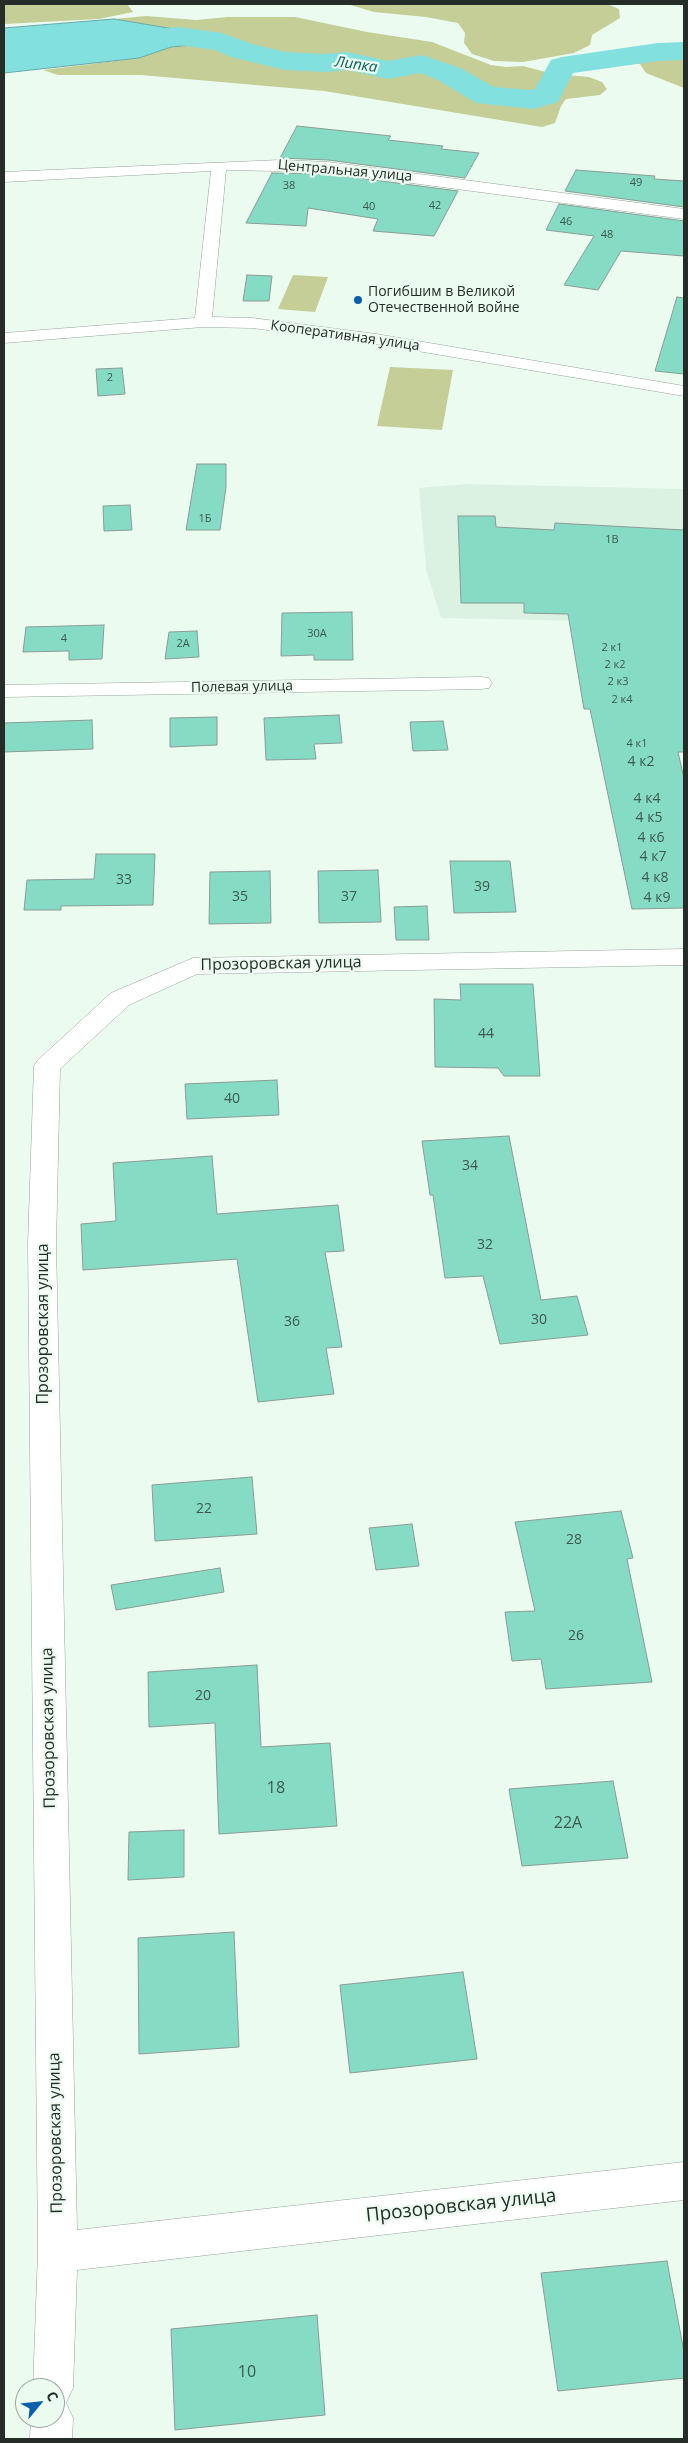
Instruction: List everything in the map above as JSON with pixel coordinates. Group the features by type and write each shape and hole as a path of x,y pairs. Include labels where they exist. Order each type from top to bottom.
{"street":[{"name":"Центральная улица","path":"4,177 280,164 328,167 684,214"},
{"path":"203,322 219,166"},
{"name":"Кооперативная улица","path":"4,338 203,322 252,323 313,330 684,391"},
{"name":"Полевая улица","path":"4,691 481,683"},
{"name":"Прозоровская улица","path":"53,2378 58,2252 42,1244 47,1066 120,999 194,966 684,957"},
{"name":"Прозоровская улица","path":"58,2252 684,2181"}],"shaded area":[{"path":"466,484 684,489 684,623 441,618 426,569 419,488"}],"green space":[{"path":"4,4 127,4 133,12 99,19 4,24"},
{"path":"347,4 607,4 619,9 620,18 592,35 590,45 574,53 523,62 494,61 472,54 464,43 465,33 458,23 426,17 374,12"},
{"path":"146,16 196,20 228,17 295,17 367,32 432,42 491,65 506,67 523,66 553,74 589,77 602,82 607,89 600,95 566,99 561,106 555,123 542,127 324,91 141,75 58,75 43,70 139,58 171,47 220,42 192,32 114,19"},
{"path":"684,43 684,88 646,73 640,64 607,64 591,56 625,48 651,48"},
{"path":"293,275 328,277 315,312 278,309"},
{"path":"390,367 453,370 442,430 377,426"}],"water":[{"path":"114,19 192,32 222,42 171,47 139,58 4,73 4,28"}],"building":[{"path":"297,126 391,136 388,140 443,146 441,149 479,153 465,178 328,160 280,158"},
{"path":"576,170 655,176 654,179 684,181 684,207 565,191"},
{"path":"272,173 328,174 458,191 434,236 373,231 378,219 308,208 306,226 246,223"},
{"path":"559,204 684,221 684,256 621,251 598,290 564,285 594,236 546,230"},
{"path":"247,275 272,276 269,301 243,301"},
{"path":"677,297 684,298 684,374 655,371"},
{"path":"122,368 125,394 98,396 96,369"},
{"path":"197,464 226,464 226,487 220,530 186,530"},
{"path":"130,505 132,530 104,531 103,506"},
{"path":"458,516 495,516 496,527 554,530 555,523 684,530 684,752 678,752 684,778 684,908 632,909 590,709 584,709 568,614 524,613 524,603 461,603"},
{"path":"352,612 353,660 314,660 314,655 281,656 282,613"},
{"path":"104,625 102,659 69,660 69,651 23,652 26,627"},
{"path":"197,631 199,657 165,659 169,632"},
{"path":"339,715 342,743 314,744 316,759 266,760 264,718"},
{"path":"217,717 217,745 170,747 170,718"},
{"path":"92,720 93,749 4,752 4,723"},
{"path":"443,721 448,750 413,751 410,722"},
{"path":"96,854 155,854 153,905 61,906 61,910 24,910 27,880 94,879"},
{"path":"450,861 510,861 516,912 454,913"},
{"path":"378,870 381,922 319,923 318,871"},
{"path":"270,871 271,923 209,924 210,872"},
{"path":"427,906 429,940 396,940 394,907"},
{"path":"460,984 533,984 540,1076 504,1076 498,1068 435,1067 434,999 461,1000"},
{"path":"277,1080 279,1115 187,1119 185,1084"},
{"path":"509,1136 541,1300 577,1296 588,1335 500,1344 483,1276 445,1278 433,1195 430,1195 422,1141"},
{"path":"212,1156 217,1214 338,1205 344,1251 325,1252 342,1347 326,1348 334,1394 258,1402 237,1259 83,1270 81,1224 116,1221 113,1163"},
{"path":"252,1477 257,1534 155,1541 152,1485"},
{"path":"621,1511 633,1558 627,1559 652,1682 546,1689 541,1659 512,1661 505,1612 535,1611 515,1522"},
{"path":"412,1524 419,1566 376,1570 369,1528"},
{"path":"220,1568 224,1592 116,1610 111,1585"},
{"path":"257,1665 261,1747 330,1743 337,1826 219,1834 215,1723 149,1727 148,1672"},
{"path":"613,1781 628,1858 522,1866 509,1789"},
{"path":"184,1830 184,1877 128,1880 129,1832"},
{"path":"234,1932 239,2047 139,2054 138,1938"},
{"path":"463,1972 477,2059 350,2073 340,1985"},
{"path":"667,2261 684,2352 684,2378 558,2391 541,2273"},
{"path":"317,2315 325,2415 175,2430 171,2329"}],"waterway":[{"name":"Липка","path":"4,50 179,36 222,42 242,51 285,61 326,63 347,61 388,70 422,64 449,74 487,96 533,100 547,95 562,66 658,52 684,51"}],"place":[{"name":"Погибшим в Великой Отечественной войне","path":"358,300"}]}
